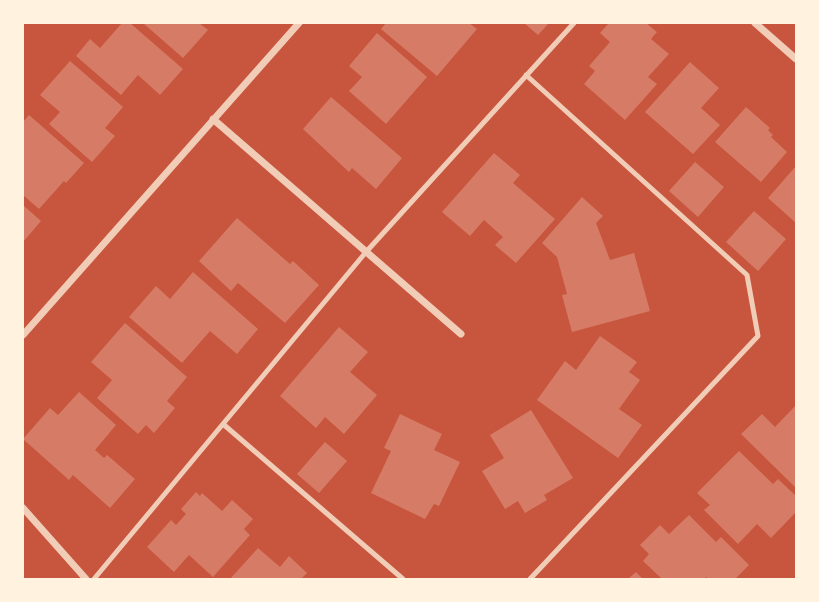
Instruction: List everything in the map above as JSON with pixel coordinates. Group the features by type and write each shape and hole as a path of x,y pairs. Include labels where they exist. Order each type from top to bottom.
{"street":[{"path":"23,335 299,23"},
{"path":"755,23 796,59"},
{"path":"214,119 460,334"},
{"path":"23,508 86,579"}],"lane":[{"path":"94,579 366,252 574,23"},
{"path":"526,75 747,275 758,336 530,579"},
{"path":"223,424 403,579"}],"building":[{"path":"122,23 130,23 183,69 160,95 138,75 121,95 76,56 90,39 100,48"},
{"path":"143,23 199,23 208,30 183,58"},
{"path":"386,23 469,23 477,29 437,76 381,29"},
{"path":"524,23 549,23 538,35"},
{"path":"609,23 646,23 657,32 651,39 669,54 648,77 657,84 625,120 584,84 595,71 589,66 610,42 600,33"},
{"path":"377,33 427,77 386,124 349,91 362,77 349,66"},
{"path":"70,61 123,107 105,128 115,136 92,162 49,124 60,112 40,95"},
{"path":"690,62 719,88 701,108 720,125 693,154 645,112"},
{"path":"331,97 402,158 376,189 352,168 349,172 303,129"},
{"path":"746,107 770,128 768,130 773,135 771,137 787,152 761,182 715,142"},
{"path":"29,115 84,163 39,209 23,195 23,122"},
{"path":"494,153 520,175 513,183 555,219 516,263 495,245 503,237 484,220 470,236 442,212"},
{"path":"695,162 724,187 698,217 669,191"},
{"path":"796,166 796,223 768,198"},
{"path":"582,197 603,216 596,223 610,260 634,253 650,311 572,332 562,295 567,294 557,257 542,243"},
{"path":"23,205 41,221 23,242"},
{"path":"754,211 786,239 758,271 726,242"},
{"path":"237,218 290,264 293,261 319,285 285,323 238,283 231,291 199,261"},
{"path":"193,272 258,329 237,354 210,331 182,363 129,317 156,286 170,299"},
{"path":"125,323 187,377 167,401 175,408 154,433 146,425 138,434 97,398 112,380 91,362"},
{"path":"339,327 368,352 350,372 377,395 344,434 325,417 316,428 280,396"},
{"path":"600,336 637,362 629,372 640,380 619,409 642,425 618,458 537,400 565,361 576,370"},
{"path":"79,392 116,425 95,450 104,458 107,455 135,479 110,508 73,475 69,480 23,439 50,408 58,415"},
{"path":"796,405 796,488 741,434 762,414 775,427"},
{"path":"531,410 573,478 544,495 547,500 525,513 518,501 505,509 482,471 504,458 490,435"},
{"path":"400,414 442,434 434,450 460,462 439,506 434,504 425,519 371,493 391,451 384,448"},
{"path":"325,442 347,461 319,493 297,474"},
{"path":"739,451 773,484 778,479 796,496 796,512 771,538 757,524 738,544 704,510 710,505 697,493"},
{"path":"196,492 200,496 202,493 222,511 232,500 253,519 244,529 250,535 213,577 189,555 174,572 147,547 171,520 176,525 186,514 181,509"},
{"path":"689,515 716,542 721,537 749,565 735,579 662,579 643,561 649,554 640,545 660,525 669,534"},
{"path":"258,548 280,567 289,556 307,573 301,579 230,579"},
{"path":"636,572 643,579 628,579"}]}
